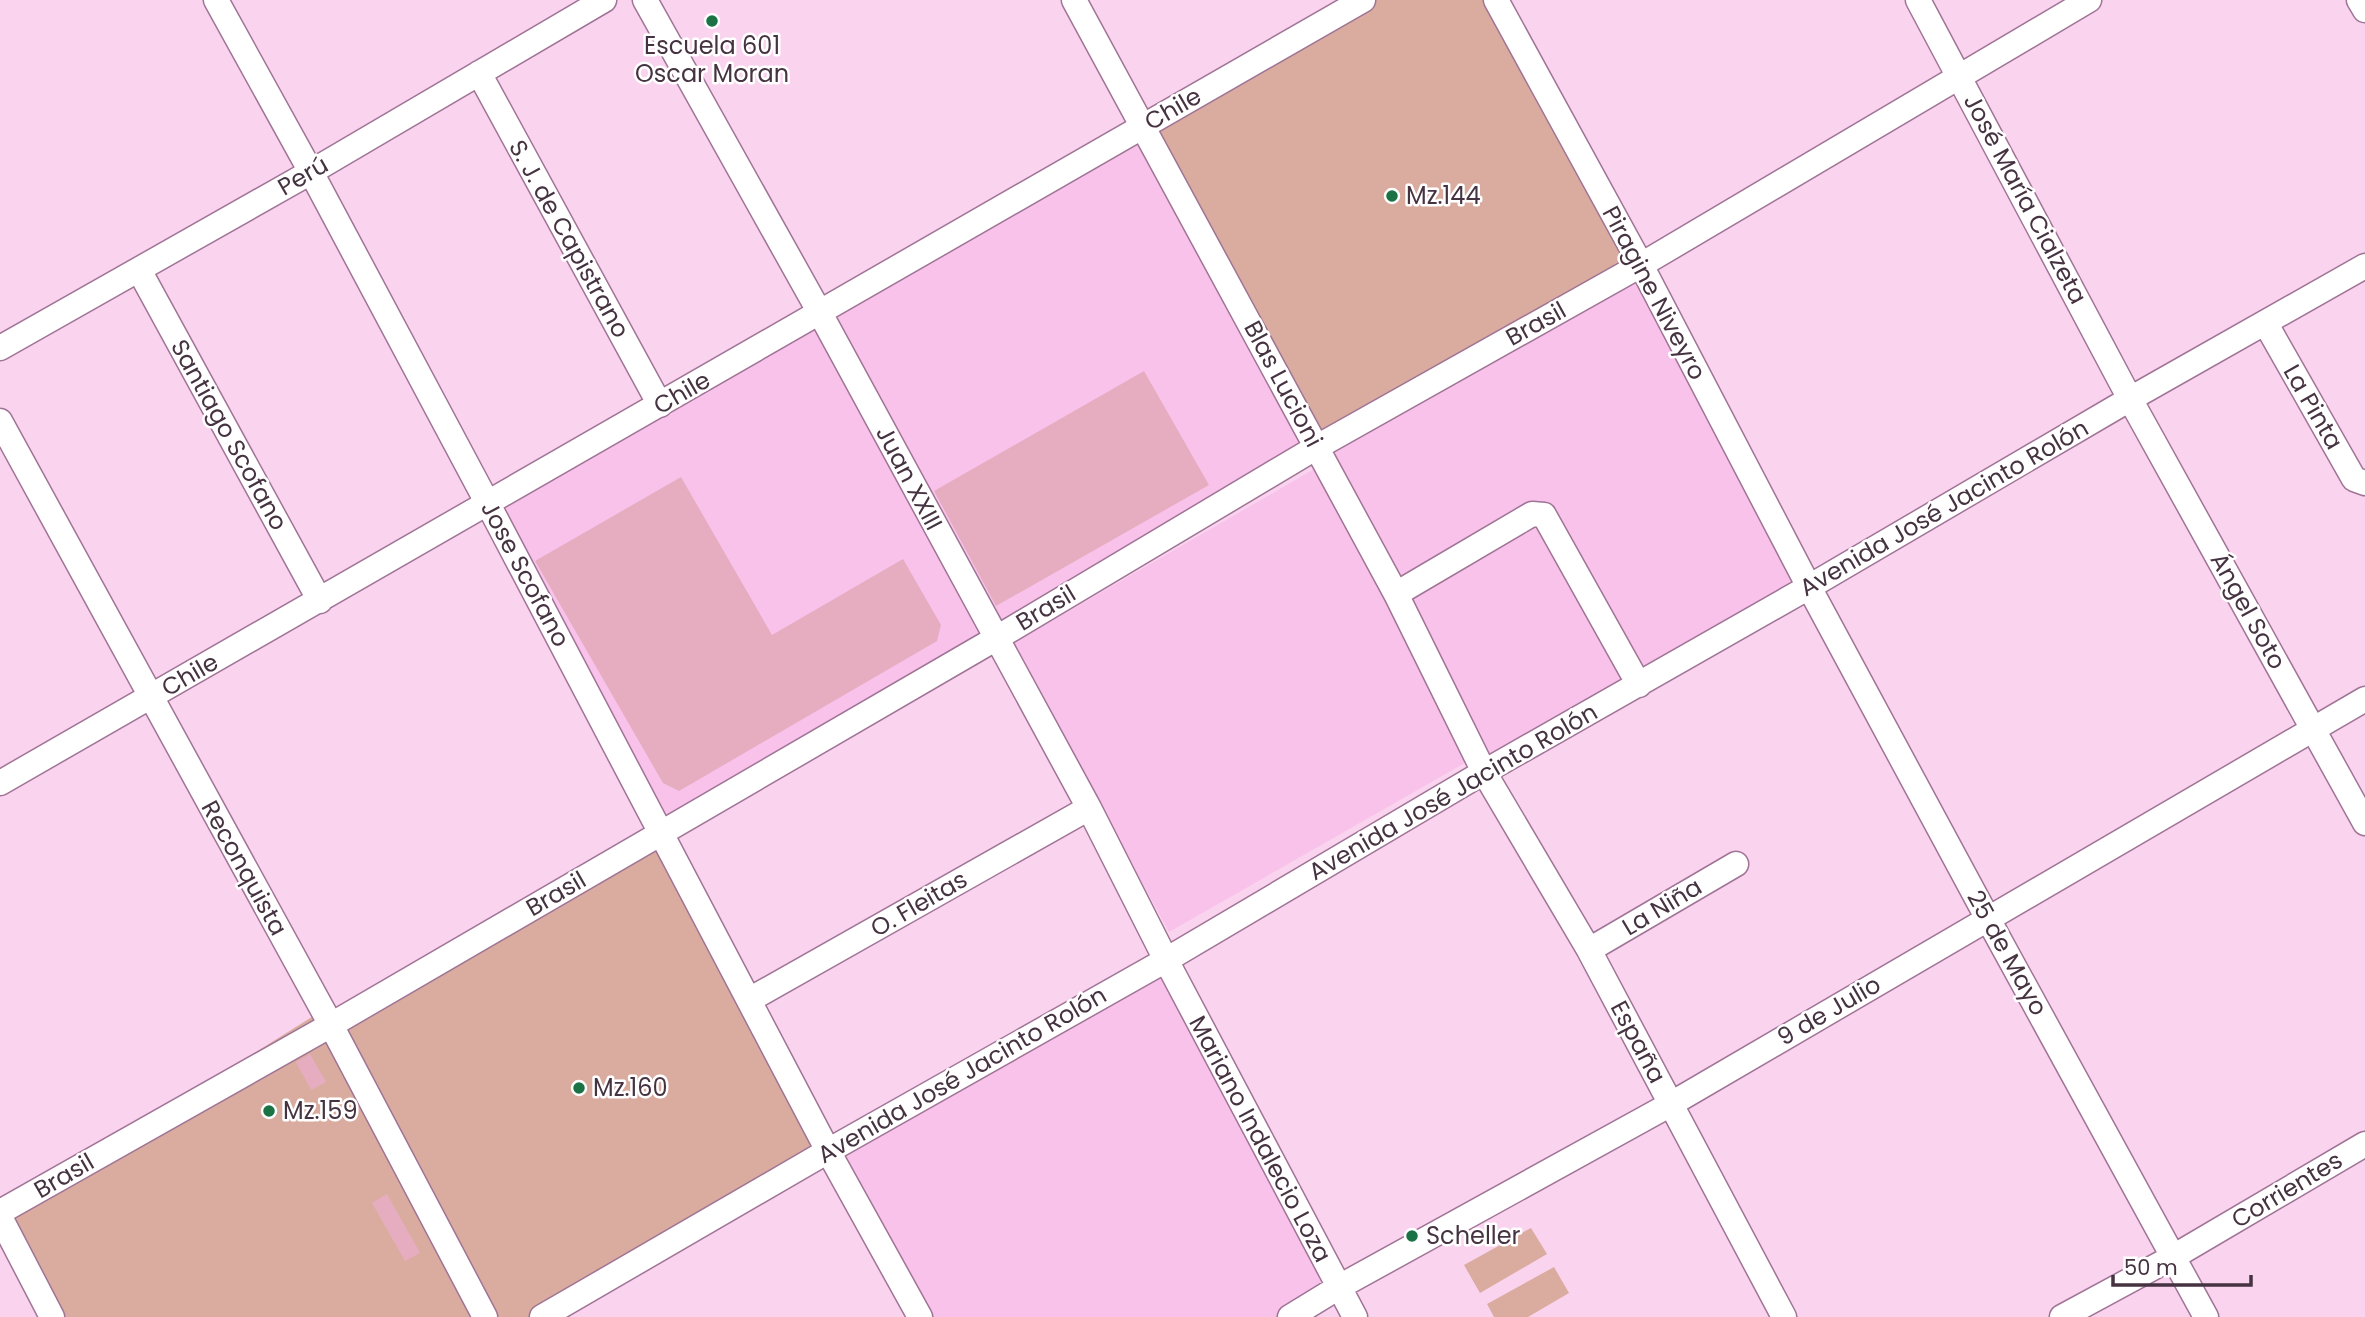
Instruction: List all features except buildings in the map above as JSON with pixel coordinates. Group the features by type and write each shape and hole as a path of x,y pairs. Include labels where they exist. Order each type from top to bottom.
{"street":[{"name":"Jose Scofano","path":"216,0 488,504 828,1151 920,1317"},
{"name":"Perú","path":"0,348 311,172 604,0"},
{"name":"Juan XXIII","path":"645,0 820,313 1089,808 1166,960"},
{"name":"Blas Lucioni","path":"1074,0 1396,594 1484,772"},
{"name":"Chile","path":"0,783 1363,0"},
{"name":"Piragine Niveyro","path":"1496,0 1641,265 1809,587"},
{"name":"José María Cialzeta","path":"1918,0 2130,398"},
{"name":"Brasil","path":"0,1214 995,639 1317,447 1641,265 2089,0"},
{"path":"2359,0 2365,10"},
{"name":"S. J. de Capistrano","path":"479,74 660,405"},
{"name":"Avenida José Jacinto Rolón","path":"542,1317 1166,960 1484,772 1809,587 2130,398 2365,266"},
{"name":"Santiago Scofano","path":"139,270 320,601"},
{"name":"La Pinta","path":"2266,324 2354,480 2365,482"},
{"name":"Ángel Soto","path":"2130,398 2365,824"},
{"name":"Reconquista","path":"0,421 331,1025 485,1317"},
{"path":"1396,594 1532,514 1544,515 1639,685"},
{"name":"25 de Mayo","path":"1809,587 2206,1317"},
{"name":"9 de Julio","path":"1290,1317 1339,1287 1671,1104 2365,699"},
{"name":"España","path":"1484,772 1589,950 1784,1317"},
{"name":"O. Fleitas","path":"749,1000 1089,808"},
{"name":"La Niña","path":"1589,950 1735,864"},
{"name":"Mariano Indalecio Loza","path":"1166,960 1355,1317"},
{"name":"Corrientes","path":"2062,1317 2173,1257 2365,1144"},
{"path":"0,1214 52,1317"}],"shaded area":[{"name":"Mz.144","path":"1363,0 1496,0 1641,265 1317,447 1144,126"},
{"path":"1144,126 1641,265 1809,587 1484,772 1317,447 662,832 488,504"},
{"path":"1316,468 1470,760 1169,932 1012,644"},
{"name":"Mz.160","path":"662,832 828,1151 542,1317 52,1317 0,1212 323,1010 330,1025"},
{"path":"1166,960 1339,1287 1290,1317 920,1317 828,1151"},
{"path":"1531,1228 1547,1254 1480,1293 1464,1265"},
{"path":"1554,1267 1569,1293 1528,1317 1494,1317 1487,1304"}],"place":[{"name":"Escuela 601 Oscar Moran","path":"712,21"},
{"name":"Mz.144","path":"1392,196"},
{"name":"Mz.160","path":"579,1088"},
{"name":"Mz.159","path":"269,1111"},
{"name":"Scheller","path":"1412,1236"}]}
